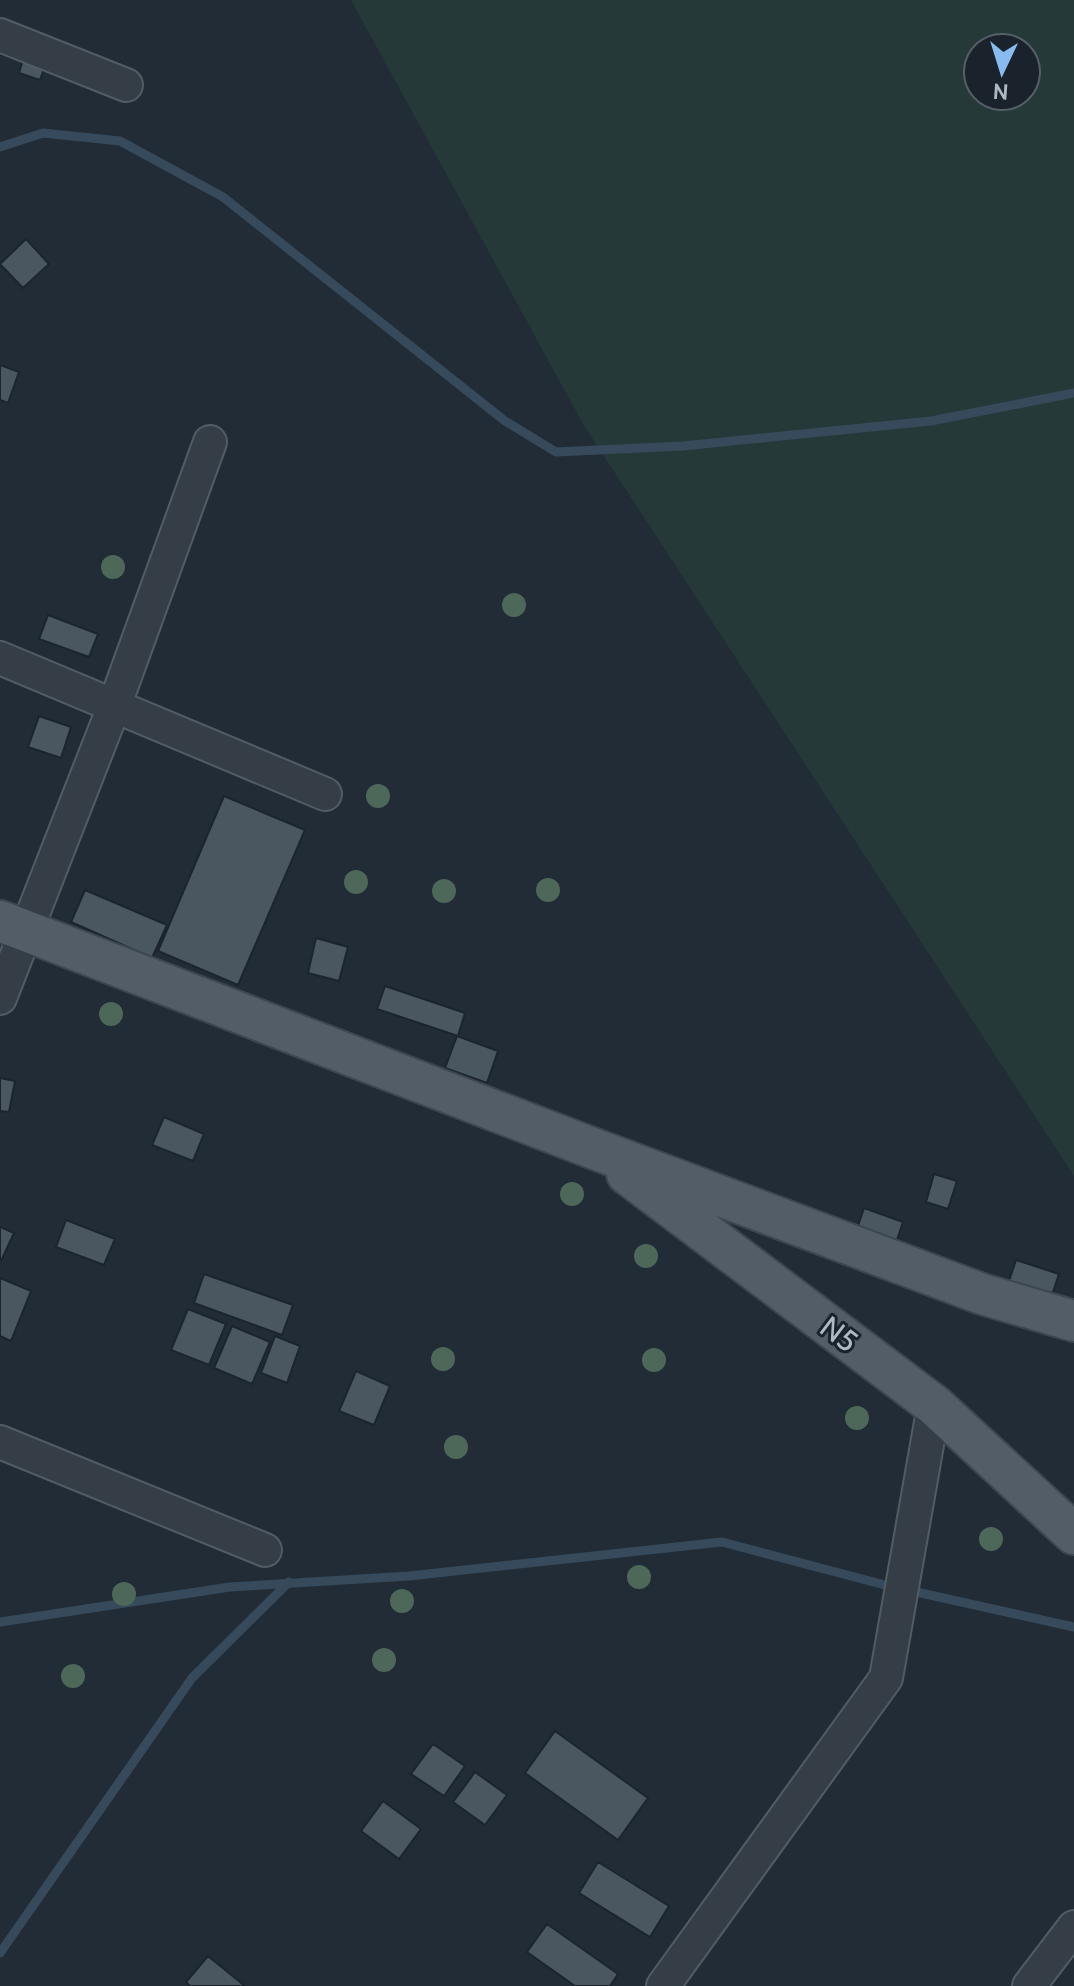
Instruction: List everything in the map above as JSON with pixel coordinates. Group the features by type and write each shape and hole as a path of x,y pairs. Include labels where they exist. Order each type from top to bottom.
{"main road":[{"path":"12,926 982,1294 1074,1321"},
{"name":"N5","path":"592,1148 934,1405 1074,1534"}],"street":[{"path":"0,35 126,85"},
{"path":"0,998 12,926 115,704 210,442"},
{"path":"0,658 325,794"},
{"path":"663,1986 886,1678 934,1405"},
{"path":"0,1442 265,1550"},
{"path":"1029,1986 1074,1927"}],"green space":[{"path":"351,0 1074,0 1074,1176 583,424"}],"building":[{"path":"24,56 46,63 40,80 19,73"},
{"path":"26,239 49,264 23,288 0,264"},
{"path":"0,365 19,372 8,403 0,400"},
{"path":"48,615 98,634 89,657 39,639"},
{"path":"39,716 71,727 61,758 28,747"},
{"path":"224,796 305,830 238,985 158,951"},
{"path":"85,890 167,925 152,958 71,922"},
{"path":"316,938 348,947 339,981 308,973"},
{"path":"385,986 465,1013 458,1036 377,1009"},
{"path":"457,1036 498,1051 487,1083 445,1068"},
{"path":"0,1078 15,1081 9,1112 0,1111"},
{"path":"164,1117 204,1134 193,1161 152,1145"},
{"path":"934,1174 957,1181 948,1209 926,1202"},
{"path":"864,1208 903,1222 894,1249 855,1235"},
{"path":"66,1220 115,1239 104,1265 56,1247"},
{"path":"0,1227 14,1233 0,1263"},
{"path":"1016,1260 1059,1274 1050,1301 1007,1287"},
{"path":"204,1274 293,1305 282,1335 194,1303"},
{"path":"0,1278 31,1291 11,1341 0,1336"},
{"path":"188,1309 226,1324 209,1365 171,1350"},
{"path":"232,1326 270,1342 252,1384 214,1368"},
{"path":"275,1336 300,1346 287,1383 261,1373"},
{"path":"356,1371 390,1386 374,1425 339,1411"},
{"path":"555,1731 648,1798 618,1840 525,1773"},
{"path":"433,1744 465,1766 444,1796 411,1774"},
{"path":"475,1772 507,1795 485,1825 453,1802"},
{"path":"383,1801 421,1829 399,1859 361,1831"},
{"path":"598,1862 669,1906 650,1937 579,1893"},
{"path":"547,1924 618,1974 610,1986 575,1986 527,1952"},
{"path":"208,1956 245,1986 190,1986 186,1982"}],"waterway":[{"path":"0,147 43,133 120,141 223,197 505,421 556,452 683,446 931,421 1074,393"},
{"path":"0,1622 230,1587 409,1576 722,1542 885,1585 1074,1627"},
{"path":"0,1953 192,1678 289,1582"}]}
